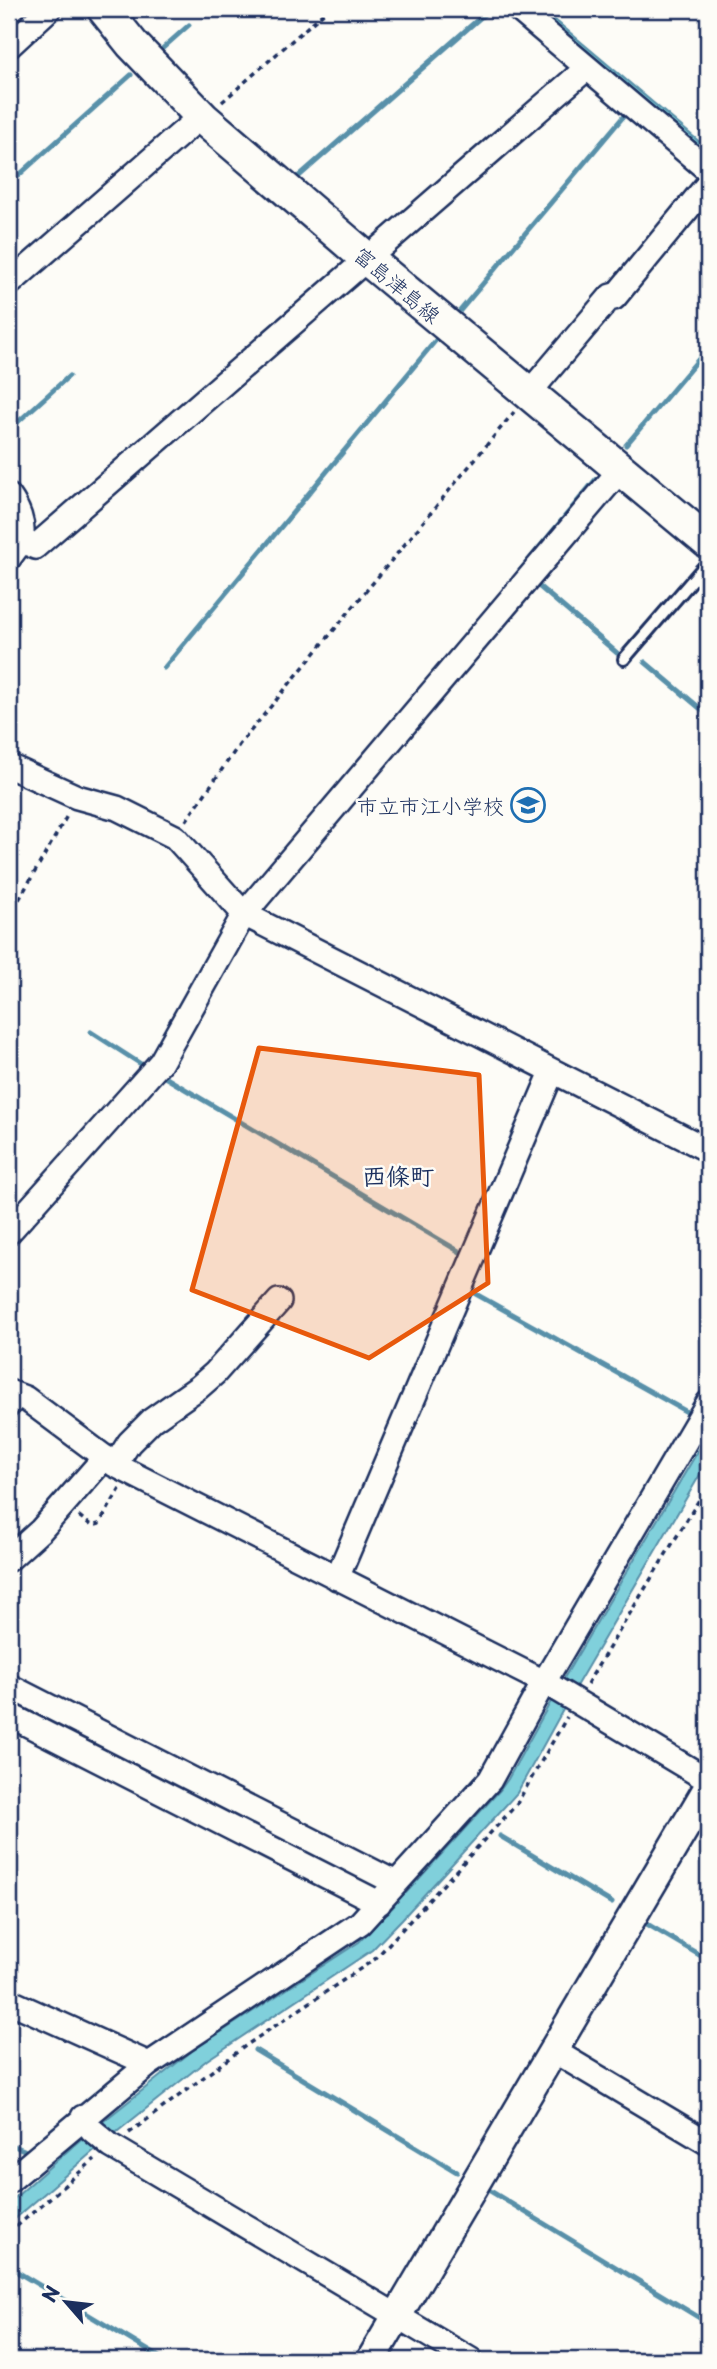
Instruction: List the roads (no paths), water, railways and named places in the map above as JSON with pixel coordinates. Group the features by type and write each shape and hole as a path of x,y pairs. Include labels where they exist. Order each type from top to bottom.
{"main road":[{"name":"富島津島線","path":"104,9 132,44 202,117 366,258 708,542"}],"street":[{"path":"9,46 49,9"},
{"path":"518,9 708,170"},
{"path":"9,496 22,523 15,549 35,547 587,68"},
{"path":"9,284 202,117"},
{"path":"529,393 611,296 614,298 708,184"},
{"path":"9,1231 162,1062 244,914 621,469"},
{"path":"9,766 77,797 117,808 175,837 244,914 708,1150"},
{"path":"337,1578 552,1072"},
{"path":"9,1559 41,1530 63,1504 117,1465 129,1443 152,1420 200,1387 215,1373 279,1301"},
{"path":"14,1401 117,1465 548,1685 708,1780"},
{"path":"9,2181 88,2123 149,2064 360,1923 490,1780 548,1685 708,1404"},
{"path":"9,1686 388,1893"},
{"path":"9,1715 388,1893"},
{"path":"370,2360 708,1788"},
{"path":"9,2001 149,2064"},
{"path":"554,2050 708,2143"},
{"path":"88,2123 111,2146 471,2360"}],"lane":[{"path":"624,659 708,562"}],"water":[{"path":"527,9 542,9 708,149 708,161"},
{"path":"708,1434 708,1461 517,1793 372,1950 207,2060 98,2147 9,2224 9,2203 81,2139 192,2051 359,1942 394,1906 9,1708 9,1692 406,1893 508,1779 561,1683"}],"waterway":[{"path":"298,177 490,9"},
{"path":"163,48 189,25"},
{"path":"9,184 131,75"},
{"path":"459,312 628,111"},
{"path":"164,668 436,340"},
{"path":"626,445 708,348"},
{"path":"9,430 69,376"},
{"path":"516,580 518,573 596,479"},
{"path":"535,583 617,653"},
{"path":"645,662 708,715"},
{"path":"91,1032 147,1068"},
{"path":"163,1076 467,1256"},
{"path":"465,1288 687,1412"},
{"path":"500,1836 612,1903"},
{"path":"647,1924 708,1960"},
{"path":"255,2050 457,2172"},
{"path":"9,2144 24,2150"},
{"path":"487,2189 708,2323"},
{"path":"9,2267 164,2360"}],"place":[{"name":"市立市江小学校","path":"528,805"}],"district":[{"name":"西條町","path":"398,1175"}]}
